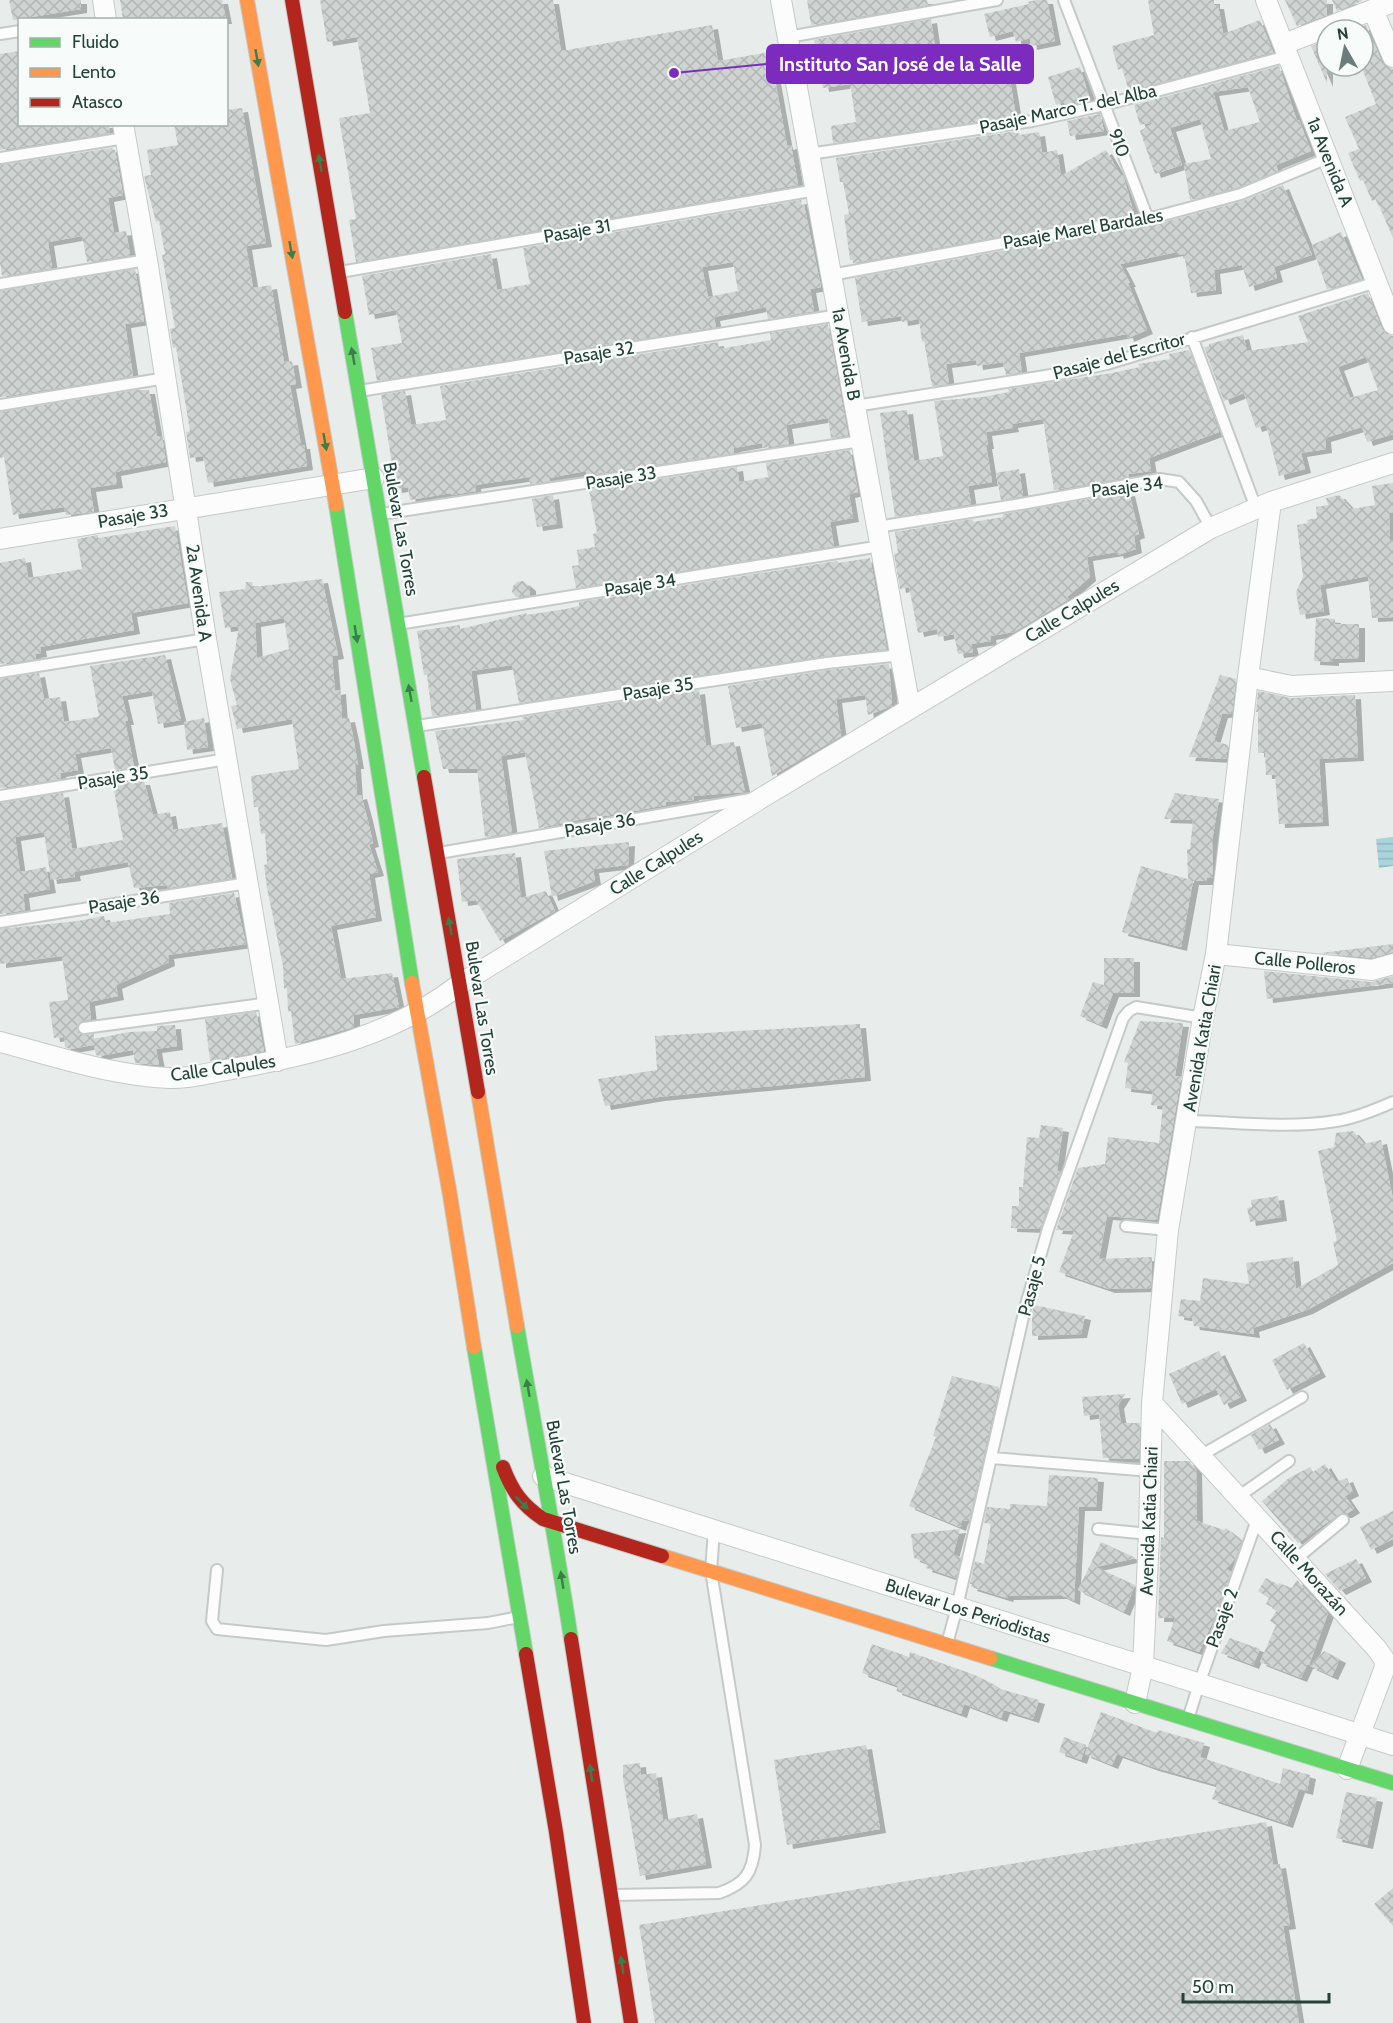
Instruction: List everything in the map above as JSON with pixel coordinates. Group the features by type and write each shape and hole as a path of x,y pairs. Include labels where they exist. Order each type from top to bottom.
{"street":[{"path":"247,0 333,484 417,1012 450,1195 484,1411 556,1832 579,2021"},
{"name":"Bulevar Las Torres","path":"292,0 494,1192 543,1476 553,1521 631,2023"},
{"name":"1a Avenida B","path":"781,0 910,708"},
{"name":"1a Avenida A","path":"1266,0 1393,324"},
{"path":"1286,50 1393,2"},
{"path":"1373,10 1393,57"},
{"name":"2a Avenida A","path":"124,131 187,507 206,639 270,1003 278,1061"},
{"path":"1264,505 1393,463"},
{"name":"Pasaje 33","path":"0,539 374,478"},
{"name":"Calle Calpules","path":"0,1042 117,1071 172,1078 278,1061 348,1043 439,1000 460,984 764,797 1210,528 1264,505"},
{"name":"Avenida Katia Chiari","path":"1135,1703 1143,1666 1152,1403 1168,1230 1188,1121 1203,1018 1216,954 1248,677 1264,505"},
{"path":"1248,677 1291,686 1393,681"},
{"name":"Calle Polleros","path":"1216,954 1372,970 1393,964"},
{"path":"483,1182 494,1192"},
{"path":"450,1195 460,1184"},
{"name":"Calle Morazán","path":"1152,1403 1258,1517 1384,1659 1385,1667 1347,1768"},
{"name":"Bulevar Los Periodistas","path":"484,1411 509,1486 525,1508 543,1519 1393,1783"},
{"name":"Bulevar Los Periodistas","path":"543,1476 1393,1746"}],"lane":[{"path":"788,37 997,0"},
{"name":"910","path":"1064,0 1148,219"},
{"path":"0,34 18,31"},
{"name":"Pasaje Marco T. del Alba","path":"809,154 1032,121 1104,105 1286,50"},
{"path":"0,158 124,131"},
{"name":"Pasaje Marel Bardales","path":"831,275 1069,231 1148,219 1241,194 1328,158"},
{"name":"Pasaje 31","path":"339,272 816,190"},
{"path":"0,284 147,260"},
{"name":"Pasaje del Escritor","path":"855,406 1064,373 1107,364 1377,282"},
{"name":"Pasaje 32","path":"359,391 839,315"},
{"path":"1192,337 1264,505"},
{"path":"0,405 166,378"},
{"name":"Pasaje 33","path":"380,514 861,441"},
{"name":"Pasaje 34","path":"399,624 879,536 1021,504 1139,481 1160,479 1179,482 1196,501 1210,528"},
{"path":"0,672 206,639"},
{"name":"Pasaje 35","path":"416,726 827,663 901,655"},
{"name":"Pasaje 35","path":"0,796 227,759"},
{"name":"Pasaje 36","path":"437,853 764,797"},
{"name":"Pasaje 36","path":"0,922 248,883"},
{"path":"84,1028 270,1003"},
{"name":"Pasaje 5","path":"947,1644 1025,1308 1048,1228 1123,1018 1136,1007 1203,1018"},
{"path":"1188,1121 1302,1125 1338,1121 1372,1111 1393,1101"},
{"path":"1126,1226 1168,1230"},
{"path":"1200,1456 1302,1397"},
{"path":"992,1458 1151,1471"},
{"path":"1238,1497 1289,1461"},
{"name":"Pasaje 2","path":"1188,1719 1258,1517"},
{"path":"1296,1559 1343,1520"},
{"path":"1098,1529 1149,1534"},
{"path":"610,1895 719,1893 735,1887 745,1879 754,1862 755,1845 711,1571 714,1530"},
{"path":"216,1570 212,1621 217,1629 326,1640 384,1631 488,1623 519,1617"}],"water":[{"path":"1393,837 1393,866 1379,868 1376,839"}],"building":[{"path":"9,0 81,0 81,9 13,20"},
{"path":"120,0 222,0 226,18 123,18"},
{"path":"320,0 553,0 561,51 712,25 718,61 770,52 787,146 791,145 798,185 356,262 349,220 356,219 339,118 370,113 357,37 327,42"},
{"path":"807,0 927,0 928,5 811,25"},
{"path":"1047,0 1055,41 1031,46 1030,38 1016,42 1013,31 990,37 984,14 1029,4 1028,2"},
{"path":"1148,0 1214,0 1214,5 1218,5 1223,34 1260,20 1273,52 1129,91 1122,68 1118,70 1112,46 1154,35"},
{"path":"1285,0 1327,0 1327,15 1297,26"},
{"path":"1332,0 1361,0 1362,1 1337,11"},
{"path":"931,19 935,47 949,45 951,60 977,55 979,70 1001,66 1002,75 1009,74 1016,116 833,143 831,126 856,122 850,84 823,88 814,40"},
{"path":"1375,46 1382,62 1393,73 1393,238 1376,199 1372,201 1348,153 1359,149 1345,117 1376,104 1366,78 1375,78"},
{"path":"18,51 18,126 109,126 110,133 0,150 0,54"},
{"path":"1279,66 1297,121 1299,120 1311,151 1276,165 1278,171 1239,187 1190,200 1184,164 1211,159 1200,119 1170,128 1182,165 1155,174 1140,131 1155,122 1140,125 1134,105","holes":["1248,87 1260,122 1224,131 1213,92"]},
{"path":"1080,67 1090,100 1065,106 1064,102 1056,105 1048,77"},
{"path":"242,108 266,243 246,246 253,288 271,285 284,362 292,361 296,384 290,385 307,466 208,483 203,456 190,458 186,432 190,431 176,347 173,348 170,329 175,328 162,255 165,254 159,221 156,222 144,176 151,175 147,150 178,145 174,126 228,126 228,110"},
{"path":"1100,114 1104,131 1070,136 1067,121"},
{"path":"1018,131 1019,135 1039,132 1042,153 1057,150 1061,176 1106,150 1121,176 1123,175 1134,214 853,263 853,260 850,260 844,215 849,214 836,158"},
{"path":"112,148 115,150 123,195 108,198 114,233 126,231 130,255 87,262 82,236 48,242 52,268 2,276 0,165"},
{"path":"1283,185 1312,255 1274,267 1277,278 1249,287 1242,265 1214,270 1216,290 1191,293 1184,254 1178,255 1177,252 1120,264 1130,283 1128,283 1147,330 1128,338 1127,334 1019,353 1022,372 1006,375 1003,362 977,366 976,360 946,364 949,384 932,386 919,319 902,322 901,316 862,322 855,278 1070,238 1150,226 1243,201"},
{"path":"801,200 802,206 804,205 821,287 810,289 814,311 768,319 766,307 714,317 716,327 377,381 371,348 402,343 396,310 369,315 362,276 491,254 497,290 530,284 523,248","holes":["733,262 738,291 708,297 702,267"]},
{"path":"1341,232 1362,279 1327,289 1312,245"},
{"path":"135,269 144,321 125,324 133,376 0,397 0,291"},
{"path":"1368,293 1382,329 1386,334 1393,336 1393,434 1367,442 1362,427 1325,438 1326,449 1301,453 1305,469 1279,476 1266,425 1256,428 1244,393 1224,401 1204,347 1243,335 1247,351 1308,342 1298,316","holes":["1366,357 1378,390 1350,398 1338,367"]},
{"path":"828,324 848,435 831,438 828,418 786,425 789,444 763,448 762,443 734,448 734,453 587,475 586,471 530,484 529,477 475,485 476,491 410,500 408,487 396,489 381,395 405,391 411,425 446,420 440,386 718,342 719,349 771,340 770,333"},
{"path":"1189,350 1219,432 1149,458 1151,471 1054,490 1043,419 1012,424 1013,428 986,432 992,482 968,486 971,504 895,517 880,413 907,410 914,461 943,456 934,401 983,397 1009,392 1008,389 1112,373 1140,367 1138,364 1170,359 1169,354"},
{"path":"136,390 149,390 157,436 162,436 166,462 115,472 117,484 90,488 94,512 66,515 64,507 13,515 4,457 0,458 0,412"},
{"path":"850,450 858,492 849,494 853,518 830,522 834,546 576,588 572,566 579,565 577,550 595,547 593,534 597,533 589,490 737,467 739,482 768,477 766,463"},
{"path":"1019,469 1023,496 1001,500 996,473"},
{"path":"1393,483 1393,512 1389,513 1390,540 1393,540 1393,617 1372,618 1368,576 1320,585 1324,611 1300,615 1296,592 1303,577 1297,525 1317,518 1316,507 1328,505 1326,498 1339,495 1352,509 1375,505 1372,486"},
{"path":"1129,492 1139,534 1134,536 1136,549 1118,555 1117,552 1087,557 1090,577 1067,597 1069,599 1014,632 990,636 991,641 971,644 973,652 958,654 954,634 938,637 937,629 918,633 909,587 900,589 894,554 898,553 895,532 973,519 973,522 1003,517 1003,514"},
{"path":"553,495 557,524 537,527 532,499"},
{"path":"175,526 188,603 131,613 134,630 40,647 41,653 35,654 36,659 0,664 0,563 25,558 28,578 82,569 77,539"},
{"path":"870,558 887,649 826,656 519,703 512,665 471,671 476,709 432,716 427,675 424,675 417,631 460,625 460,629 527,613 526,615 566,609 579,606 579,602 837,561 838,563"},
{"path":"322,579 338,655 332,656 335,691 340,690 342,719 349,718 358,765 355,765 357,796 361,795 373,843 369,844 378,872 369,874 376,917 331,926 341,979 392,973 399,1007 354,1015 354,1027 295,1044 291,1011 288,1012 287,988 284,989 283,966 267,888 264,865 267,864 265,833 261,834 258,807 254,807 251,776 299,769 292,719 237,729 231,706 237,705 230,679 239,626 225,628 219,592 245,589 246,582 252,582 253,587","holes":["284,618 289,649 257,658 255,623"]},
{"path":"523,581 530,587 530,595 516,597 512,592 513,586"},
{"path":"1316,618 1335,619 1335,624 1359,624 1359,658 1333,659 1333,662 1314,661"},
{"path":"165,655 181,720 158,724 152,691 122,696 134,767 115,770 111,748 75,754 78,770 60,773 61,779 0,788 0,679 39,673 44,699 60,697 64,722 92,718 99,716 90,666"},
{"path":"889,664 892,706 868,715 865,695 836,699 841,736 772,776 762,723 736,728 728,686 828,670"},
{"path":"1220,675 1236,679 1232,713 1222,714 1214,741 1228,745 1226,759 1189,757"},
{"path":"699,690 706,746 734,742 745,792 693,796 694,800 666,802 666,805 539,828 525,752 501,756 512,833 485,837 477,769 443,769 435,731 523,720 522,717"},
{"path":"1258,691 1291,698 1355,695 1358,757 1319,759 1323,822 1279,824 1275,775 1266,775 1265,753 1258,753 1258,712 1256,712"},
{"path":"204,718 208,747 187,750 184,722"},
{"path":"144,781 153,815 170,812 173,830 222,823 232,878 167,888 167,885 134,888 128,862 74,872 75,877 51,880 44,832 15,837 20,872 46,867 50,889 23,894 25,910 0,914 0,803 63,793 72,849 123,840 114,790 118,789 118,784"},
{"path":"1175,793 1219,799 1212,841 1213,878 1207,878 1207,881 1193,881 1181,947 1122,932 1141,866 1188,879 1187,849 1190,849 1193,820 1164,819"},
{"path":"629,842 628,865 593,869 595,881 552,897 544,851"},
{"path":"515,853 521,898 546,891 555,911 500,941 476,900 462,902 457,859"},
{"path":"234,893 246,944 168,955 169,962 116,985 118,996 89,1002 91,1019 77,1025 78,1033 94,1034 94,1039 129,1032 157,1031 157,1026 175,1025 177,1046 156,1049 159,1065 135,1063 133,1050 99,1056 96,1055 94,1045 70,1049 65,1047 64,1037 54,1038 49,1002 68,1000 62,956 0,964 0,929 104,916 106,923 170,914 169,903"},
{"path":"1393,944 1393,952 1371,958 1321,953"},
{"path":"1104,958 1134,958 1134,993 1113,993 1101,1025 1080,1016 1093,982 1104,985"},
{"path":"1264,971 1371,982 1393,976 1393,983 1267,999"},
{"path":"256,1012 264,1051 210,1061 205,1019"},
{"path":"1140,1021 1183,1023 1175,1076 1181,1077 1157,1220 1107,1216 1099,1259 1152,1257 1151,1288 1109,1289 1059,1272 1074,1231 1056,1230 1078,1168 1105,1164 1108,1137 1159,1143 1163,1106 1151,1105 1153,1091 1125,1088 1128,1063 1124,1062"},
{"path":"860,1024 865,1077 659,1097 605,1106 598,1079 657,1070 655,1036"},
{"path":"1041,1125 1063,1128 1057,1171 1061,1171 1040,1229 1011,1228 1012,1206 1019,1206 1019,1187 1023,1187 1027,1137 1039,1138"},
{"path":"1353,1131 1364,1144 1381,1140 1393,1199 1393,1263 1307,1310 1253,1328 1254,1334 1194,1326 1192,1318 1178,1316 1181,1299 1200,1301 1203,1278 1249,1284 1246,1263 1293,1257 1296,1289 1338,1265 1333,1242 1337,1241 1318,1151 1334,1147 1336,1133"},
{"path":"1278,1196 1281,1217 1250,1222 1247,1208 1252,1207 1251,1200"},
{"path":"1034,1305 1085,1316 1081,1334 1032,1336"},
{"path":"1304,1343 1320,1373 1287,1390 1272,1360"},
{"path":"1219,1351 1241,1397 1224,1405 1216,1389 1182,1404 1169,1374"},
{"path":"952,1376 999,1387 969,1521 962,1520 960,1527 909,1506 936,1437 933,1436"},
{"path":"1125,1394 1118,1405 1121,1423 1140,1423 1139,1459 1103,1458 1099,1414 1084,1416 1082,1397"},
{"path":"1270,1424 1279,1440 1259,1450 1251,1435"},
{"path":"1164,1461 1189,1461 1196,1469 1197,1521 1224,1530 1226,1528 1242,1541 1235,1559 1226,1569 1231,1572 1199,1652 1167,1641 1175,1618 1158,1618 1161,1537 1164,1538"},
{"path":"1325,1464 1336,1482 1347,1478 1353,1492 1345,1496 1354,1509 1346,1514 1339,1514 1298,1543 1262,1501 1289,1478 1310,1467 1313,1472"},
{"path":"1049,1475 1098,1478 1096,1507 1079,1507 1074,1601 1061,1595 1008,1596 1007,1598 971,1587 975,1561 984,1564 991,1524 984,1523 987,1507 1010,1509 1010,1504 1047,1506"},
{"path":"1393,1511 1393,1539 1371,1550 1360,1527"},
{"path":"960,1529 953,1555 961,1557 956,1578 926,1568 927,1563 914,1558 911,1534"},
{"path":"1101,1542 1136,1558 1096,1567 1135,1585 1124,1612 1078,1590"},
{"path":"1356,1559 1366,1578 1340,1591 1325,1574"},
{"path":"1266,1578 1279,1585 1279,1583 1292,1588 1297,1580 1328,1613 1309,1665 1301,1678 1260,1662 1276,1625 1270,1621 1277,1610 1266,1604 1269,1598 1258,1591"},
{"path":"1230,1638 1260,1649 1253,1665 1221,1653"},
{"path":"872,1644 909,1657 910,1652 975,1675 997,1688 1039,1700 1033,1719 1004,1710 1001,1718 964,1704 961,1714 896,1691 898,1686 862,1673"},
{"path":"1324,1651 1340,1659 1332,1676 1310,1666"},
{"path":"1101,1712 1157,1733 1158,1730 1204,1743 1200,1757 1280,1784 1283,1768 1310,1775 1307,1791 1299,1789 1287,1824 1212,1799 1217,1785 1117,1754 1112,1765 1085,1754"},
{"path":"1064,1737 1086,1745 1081,1760 1059,1752"},
{"path":"866,1745 880,1829 787,1845 774,1760"},
{"path":"640,1763 641,1775 656,1773 663,1820 697,1814 706,1864 640,1876 623,1778 623,1765"},
{"path":"1346,1792 1377,1798 1367,1845 1336,1838"},
{"path":"1266,1822 1273,1865 1280,1864 1290,1925 1283,1926 1299,2023 655,2023 639,1925"},
{"path":"1393,1888 1393,1926 1374,1904"}],"traffic: fast":[{"path":"345,312 424,777"},
{"path":"336,505 412,983"},
{"path":"517,1326 571,1639"},
{"path":"474,1347 526,1654"},
{"path":"990,1658 1393,1783"}],"traffic: slow":[{"path":"247,0 336,505"},
{"path":"412,983 450,1195 474,1347"},
{"path":"478,1092 517,1326"},
{"path":"662,1556 990,1658"}],"traffic: jam":[{"path":"292,0 345,312"},
{"path":"424,777 478,1092"},
{"path":"503,1467 518,1497 543,1519 662,1556"},
{"path":"571,1639 631,2023"},
{"path":"526,1654 556,1832 584,2023"}],"place":[{"name":"Instituto San José de la Salle","path":"674,73"}]}
